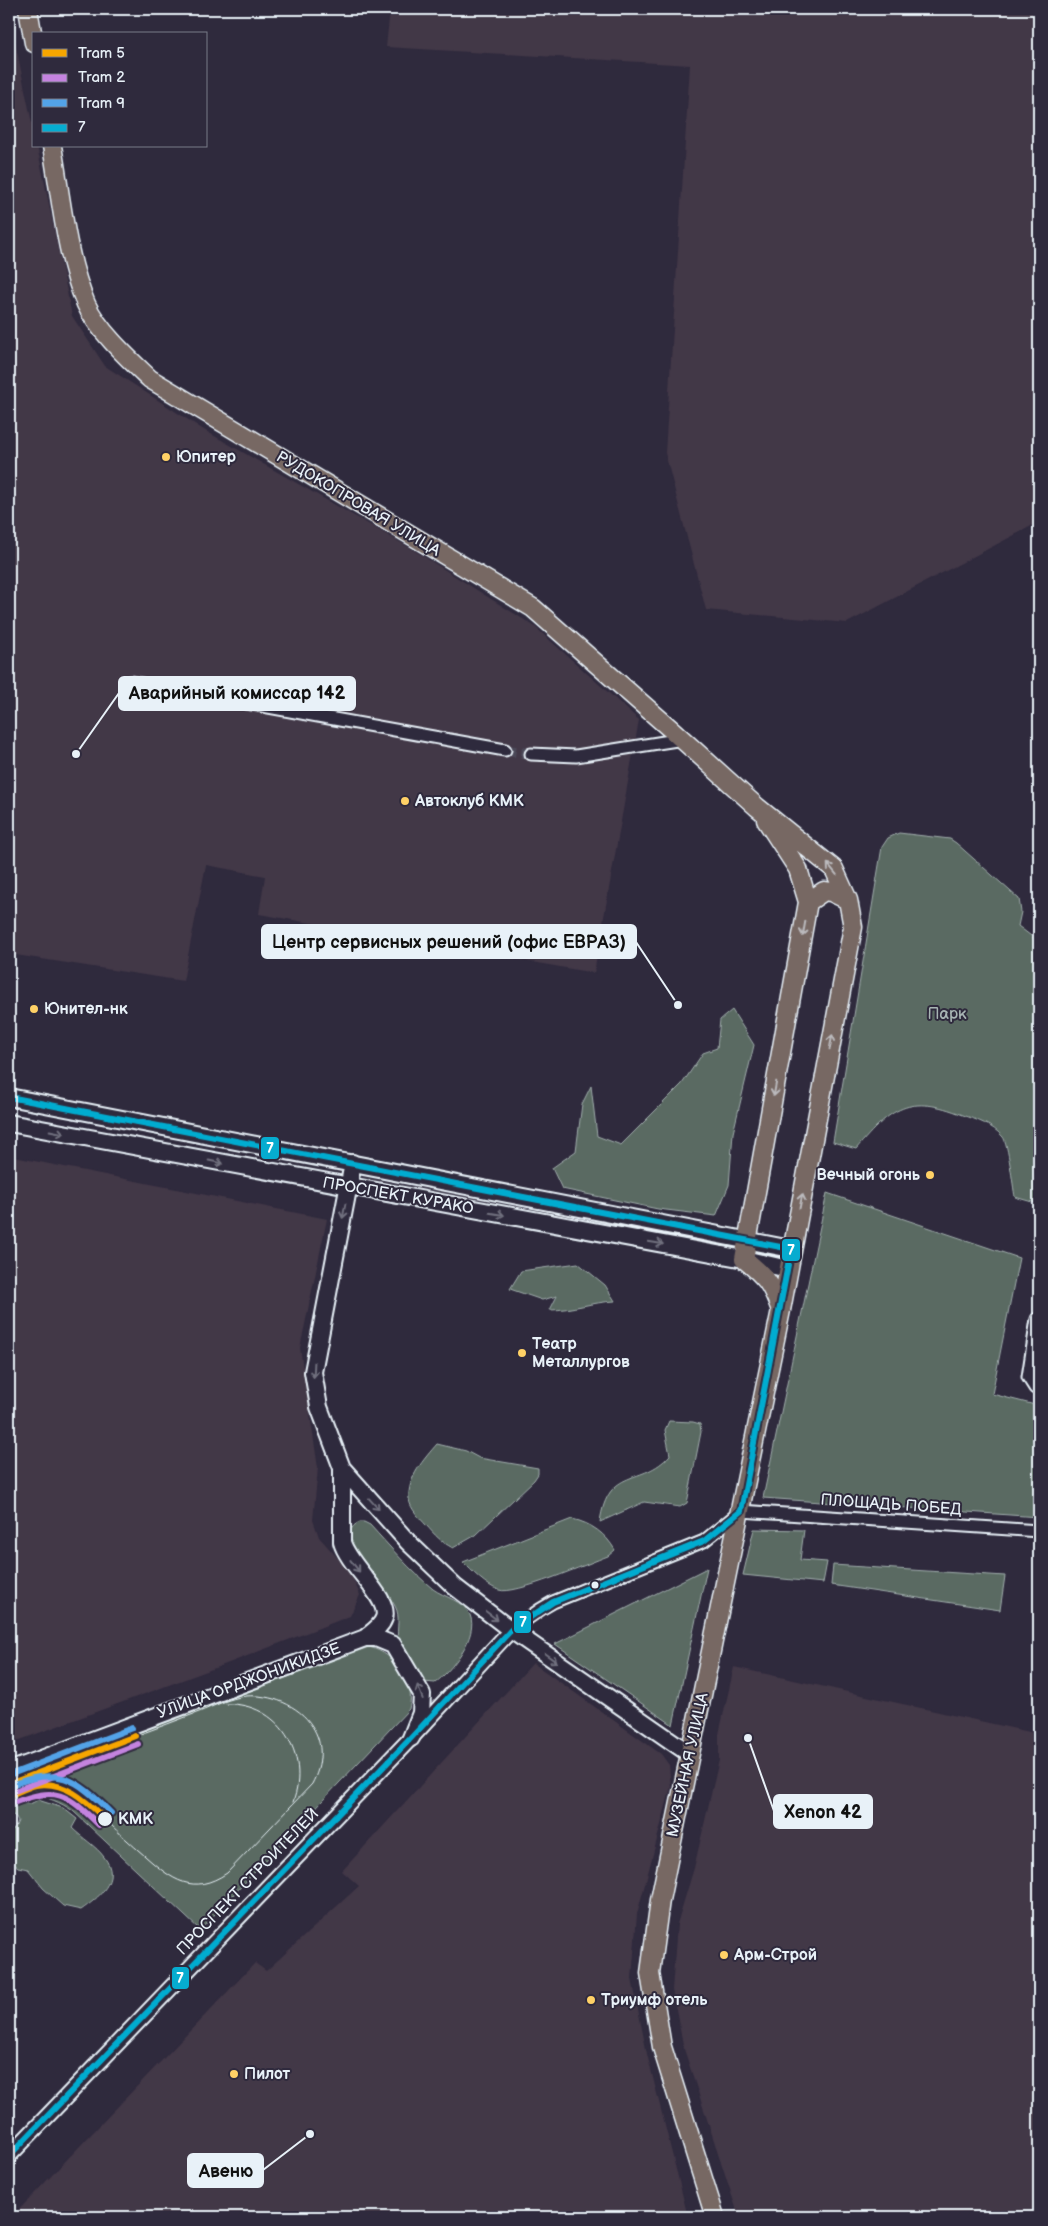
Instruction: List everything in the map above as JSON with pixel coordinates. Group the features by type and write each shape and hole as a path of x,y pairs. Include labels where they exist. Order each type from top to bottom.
{"main road":[{"path":"28,9 32,32"},
{"name":"РУДОКОПРОВАЯ УЛИЦА","path":"52,148 68,238 86,305 123,354 150,379 533,608 757,807"},
{"path":"757,807 798,869 808,902 744,1259 763,1275 773,1288 781,1310"},
{"name":"МУЗЕЙНАЯ УЛИЦА","path":"716,2217 662,2047 650,1974 660,1900 781,1310 853,927 848,900 834,869 757,807"},
{"path":"808,902 824,891 831,892 848,900"},
{"name":"ПРОСПЕКТ КУРАКО","path":"9,1097 792,1249"},
{"name":"ПРОСПЕКТ КУРАКО","path":"9,1123 349,1188 744,1259 788,1269"},
{"path":"353,1163 313,1372 319,1407 342,1468 342,1542 344,1552 380,1597 385,1608 384,1618 378,1628 365,1638"},
{"path":"342,1468 408,1542 455,1587 511,1630 690,1754"},
{"path":"365,1638 376,1638 393,1646 422,1694 421,1713 411,1738"},
{"name":"УЛИЦА ОРДЖОНИКИДЗЕ","path":"9,1771 365,1638"}],"street":[{"path":"130,682 505,750"},
{"path":"531,754 576,756 682,739"},
{"path":"1037,1319 1028,1377 1035,1388 1039,1389"},
{"path":"511,1630 553,1602 704,1540 741,1511"},
{"name":"ПЛОЩАДЬ ПОБЕД","path":"741,1511 1039,1531"},
{"name":"ПРОСПЕКТ СТРОИТЕЛЕЙ","path":"9,2156 411,1738 511,1630"}],"shaded area":[{"path":"390,9 1039,9 1039,522 847,623 706,610 665,453 690,65 386,47"},
{"path":"9,13 32,123 32,148 37,148 72,316 105,366 204,430 412,549 534,626 639,720 594,973 259,914 265,876 206,865 183,981 9,954"},
{"path":"9,1156 327,1219 300,1348 318,1468 313,1520 319,1537 350,1572 360,1595 350,1616 9,1744"},
{"path":"533,1663 661,1754 669,1765 671,1787 637,1914 632,1979 647,2054 688,2217 12,2217 255,1963 266,1971 359,1886 342,1871"},
{"path":"734,1667 1039,1734 1039,2217 739,2217 684,2049 672,1990 677,1924 694,1868 719,1760 719,1734"}],"green space":[{"name":"Парк","path":"899,833 950,839 956,843 1019,899 1021,912 1018,926 1039,942 1039,1204 1015,1197 1007,1147 1003,1137 990,1126 944,1108 915,1105 902,1108 880,1123 856,1149 833,1142 882,847 888,838"},
{"path":"732,1010 754,1045 733,1133 729,1185 716,1216 658,1209 562,1189 552,1168 576,1151 582,1104 591,1086 597,1136 621,1145 682,1084 703,1053 717,1048 720,1020"},
{"path":"827,1193 1019,1258 992,1394 1039,1406 1039,1517 763,1498"},
{"path":"578,1263 605,1285 615,1301 550,1310 557,1296 542,1300 510,1289 521,1271"},
{"path":"669,1421 700,1424 701,1432 687,1503 680,1507 644,1502 600,1522 604,1504 610,1492 618,1484 659,1465 670,1455 665,1430"},
{"path":"437,1444 466,1451 479,1458 538,1468 538,1474 476,1535 453,1548 438,1538 413,1510 409,1499 409,1491 414,1476 422,1462"},
{"path":"572,1519 585,1523 597,1530 615,1550 608,1556 552,1578 507,1591 499,1590 489,1585 463,1562"},
{"path":"360,1522 370,1525 425,1582 433,1589 459,1603 470,1615 472,1623 471,1633 467,1643 455,1662 435,1683 424,1682 405,1656 398,1640 397,1610 354,1550 350,1539 351,1529"},
{"path":"754,1529 804,1530 800,1560 827,1562 823,1583 743,1575"},
{"path":"833,1565 1005,1576 1000,1610 831,1585"},
{"path":"707,1568 673,1725 555,1644"},
{"path":"369,1647 388,1656 402,1670 410,1689 409,1709 200,1930 73,1811 54,1800 32,1795 23,1775"},
{"path":"38,1800 63,1808 77,1819 72,1828 97,1849 109,1865 109,1881 106,1888 81,1910 63,1906 43,1888 28,1869 18,1867 9,1860 9,1833 15,1828 18,1821 10,1813 10,1808 18,1803 30,1804"}],"tunnel":[{"path":"505,750 531,754"}],"tram line":[{"path":"105,1819 164,1872 183,1882 193,1884 204,1883 215,1880 227,1873 312,1784 320,1762 320,1747 312,1726 300,1712 292,1707 283,1702 265,1697 246,1696 234,1698 135,1736"},
{"path":"226,1704 245,1706 261,1712 275,1722 286,1735 294,1750 298,1767 293,1802"},
{"name":"9","path":"9,1775 132,1728"},
{"name":"5","path":"9,1784 135,1736"},
{"name":"2","path":"12,1792 138,1744"},
{"name":"9","path":"9,1786 41,1777 65,1778 87,1791 111,1813"},
{"name":"5","path":"10,1795 36,1785 47,1784 56,1786 74,1793 105,1819"},
{"name":"2","path":"13,1803 40,1795 51,1794 60,1796 69,1799 99,1825"}],"transit line":[{"name":"7","path":"9,1097 791,1249 741,1511"},
{"name":"7","path":"9,2156 411,1738 511,1630 553,1602 704,1541 741,1511"}],"place":[{"name":"Юпитер","path":"166,457"},
{"name":"Аварийный комиссар 142","path":"76,754"},
{"name":"Автоклуб КМК","path":"405,801"},
{"name":"Центр сервисных решений (офис ЕВРАЗ)","path":"678,1005"},
{"name":"Юнител-нк","path":"34,1009"},
{"name":"Вечный огонь","path":"930,1175"},
{"name":"Театр Металлургов","path":"522,1353"},
{"name":"Xenon 42","path":"748,1738"},
{"name":"КМК","path":"105,1819"},
{"name":"Арм-Строй","path":"724,1955"},
{"name":"Триумф отель","path":"591,2000"},
{"name":"Пилот","path":"234,2074"},
{"name":"Авеню","path":"310,2134"}]}
